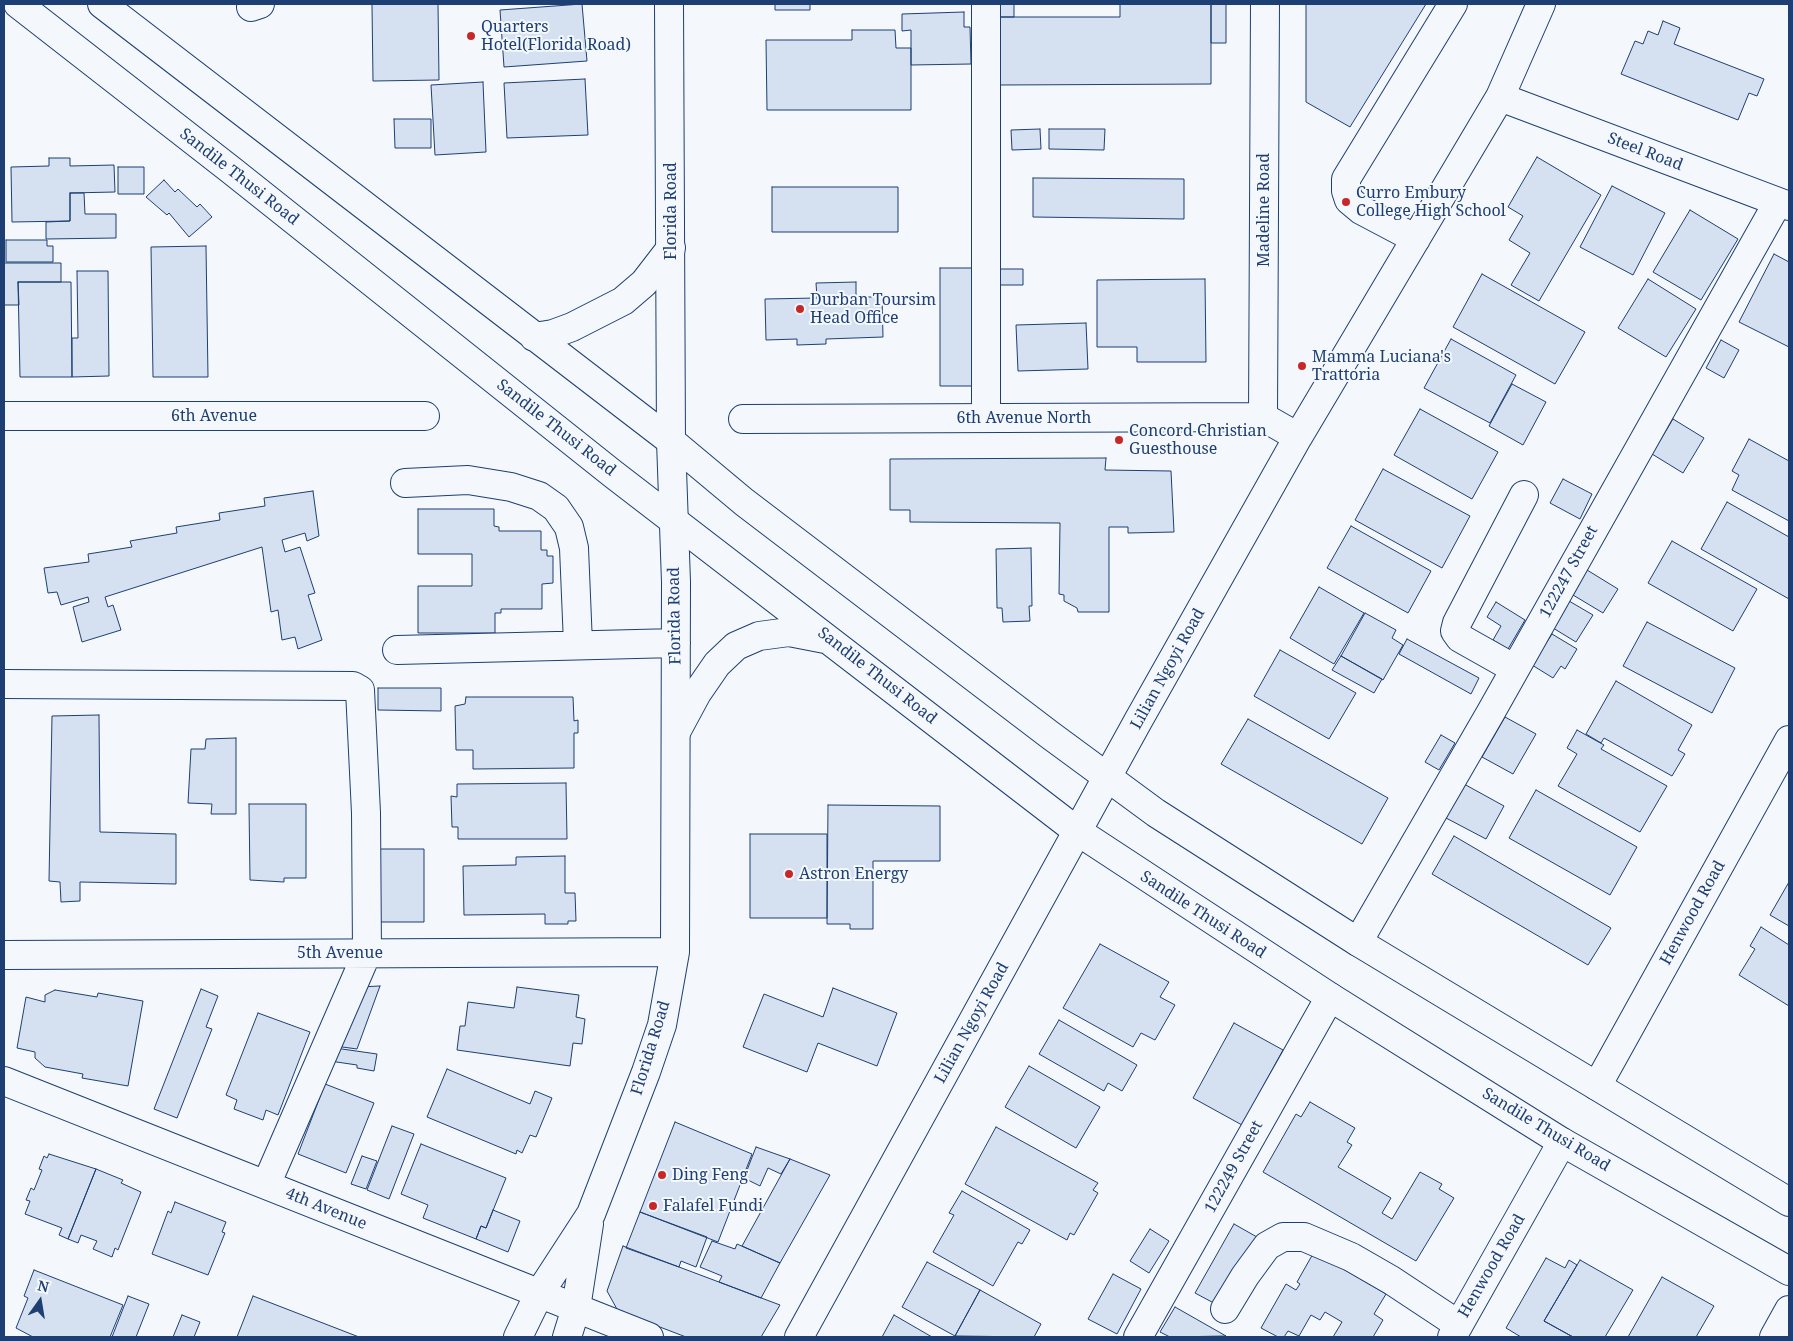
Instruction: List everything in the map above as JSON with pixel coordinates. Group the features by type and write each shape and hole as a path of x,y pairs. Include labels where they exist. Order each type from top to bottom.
{"street":[{"name":"Sandile Thusi Road","path":"18,4 673,519 1077,832 1330,997 1562,1142 1789,1271"},
{"path":"102,4 671,441 752,508 1156,813 1358,942 1789,1202"},
{"name":"Florida Road","path":"518,1337 539,1294 591,1214 646,1072 662,1025 675,952 676,643 671,441 669,4"},
{"path":"986,4 986,418"},
{"name":"Madeline Road","path":"1263,417 1265,4"},
{"path":"1416,239 1361,210 1349,200 1346,191 1346,179 1453,4"},
{"name":"Lilian Ngoyi Road","path":"799,1337 1107,777 1298,437 1500,97 1541,4"},
{"name":"Steel Road","path":"1500,97 1784,204"},
{"name":"122247 Street","path":"1358,942 1784,204"},
{"path":"534,337 553,334 572,327 623,301 644,283 671,248"},
{"name":"6th Avenue","path":"4,416 425,416"},
{"name":"6th Avenue North","path":"743,418 1263,417 1298,437"},
{"path":"405,483 468,480 511,487 538,496 556,508 569,527 574,548 578,644"},
{"path":"1515,669 1460,638 1455,631 1456,623 1524,496"},
{"path":"676,732 697,693 717,664 736,646 758,636 789,632 829,640"},
{"path":"397,650 676,643"},
{"path":"4,684 358,688 361,693 366,813 367,953 266,1185"},
{"name":"Henwood Road","path":"1597,1086 1789,740"},
{"name":"5th Avenue","path":"4,955 675,952"},
{"name":"122249 Street","path":"1138,1337 1330,997"},
{"name":"4th Avenue","path":"4,1081 649,1337"},
{"name":"Henwood Road","path":"1455,1331 1562,1142"},
{"name":"Florida Road","path":"567,1337 576,1308 591,1214"},
{"path":"1225,1310 1245,1276 1267,1246 1283,1237 1304,1237 1323,1243 1351,1257 1455,1331"},
{"path":"1774,1337 1789,1310"}],"building":[{"path":"372,4 438,4 439,80 373,81"},
{"path":"582,4 587,61 504,67 500,10"},
{"path":"775,4 810,4 810,10 775,10"},
{"path":"998,4 1014,4 1014,17 999,17"},
{"path":"1120,4 1211,4 1211,84 999,85 999,17 1120,17"},
{"path":"1211,4 1226,4 1226,43 1211,43"},
{"path":"1306,4 1426,4 1350,127 1306,102"},
{"path":"964,12 964,27 970,27 971,64 911,65 911,30 902,31 902,14"},
{"path":"1663,21 1680,28 1674,44 1764,79 1757,96 1749,93 1738,120 1621,74 1635,41 1643,44 1648,31 1658,35"},
{"path":"852,30 895,30 896,48 911,48 911,110 767,110 766,40 852,40"},
{"path":"585,79 588,135 507,138 504,83"},
{"path":"483,82 486,152 435,155 431,85"},
{"path":"394,119 431,119 431,148 395,148"},
{"path":"1040,129 1041,149 1012,150 1011,130"},
{"path":"1049,129 1105,129 1104,150 1049,149"},
{"path":"1537,157 1601,195 1539,301 1511,285 1530,253 1509,240 1523,216 1508,207"},
{"path":"49,158 70,158 70,166 114,165 115,192 70,193 70,221 12,222 11,167 49,166"},
{"path":"118,167 144,167 144,194 118,194"},
{"path":"1033,178 1184,179 1184,219 1033,217"},
{"path":"164,180 175,192 178,189 197,207 200,204 212,217 189,237 169,213 167,215 146,197"},
{"path":"1612,186 1665,213 1633,275 1580,247"},
{"path":"772,187 898,187 898,232 772,232"},
{"path":"70,193 84,193 85,214 116,214 116,238 46,239 46,222 70,221"},
{"path":"1690,210 1738,239 1701,300 1653,272"},
{"path":"6,240 47,240 47,246 53,246 53,262 6,262"},
{"path":"206,246 208,377 153,377 151,247"},
{"path":"1774,254 1789,262 1789,347 1739,322"},
{"path":"4,263 61,263 61,282 18,282 19,305 4,305"},
{"path":"940,268 972,268 972,386 940,386"},
{"path":"994,269 1023,269 1023,285 993,285"},
{"path":"77,271 108,271 109,376 72,377 72,338 78,338"},
{"path":"1482,274 1585,332 1555,384 1453,327"},
{"path":"1205,279 1206,362 1137,362 1137,347 1097,347 1097,280"},
{"path":"1648,279 1696,309 1666,357 1618,328"},
{"path":"18,282 71,282 72,377 20,377"},
{"path":"856,282 856,297 882,297 883,337 826,339 826,344 797,345 797,339 766,340 765,299 817,298 816,283"},
{"path":"1086,323 1088,369 1018,371 1016,325"},
{"path":"1451,339 1516,375 1490,423 1424,388"},
{"path":"1721,340 1739,350 1724,378 1706,368"},
{"path":"1512,384 1546,402 1523,445 1489,426"},
{"path":"1420,409 1498,452 1472,499 1394,455"},
{"path":"1673,419 1704,438 1683,473 1652,454"},
{"path":"1749,439 1789,461 1789,521 1732,490 1739,475 1732,471"},
{"path":"1106,458 1105,470 1171,471 1174,532 1128,533 1128,527 1109,527 1109,612 1078,612 1077,608 1064,601 1064,595 1059,594 1060,523 910,522 910,510 890,510 890,459"},
{"path":"1383,469 1470,516 1442,568 1355,520"},
{"path":"1563,479 1592,494 1580,519 1550,503"},
{"path":"313,491 319,536 307,541 305,533 282,540 285,552 300,547 315,593 308,595 322,640 298,649 295,637 282,640 278,610 271,612 262,547 105,597 108,607 113,605 121,630 82,642 73,607 89,602 88,597 61,605 57,592 48,593 44,568 89,562 88,554 132,547 130,541 177,533 176,527 220,520 219,513 265,506 264,498"},
{"path":"1727,502 1789,537 1789,599 1701,549"},
{"path":"418,509 494,509 494,526 499,527 499,531 541,531 541,550 547,550 547,556 553,556 553,583 542,584 542,609 501,609 501,613 495,613 495,633 418,633 418,586 472,586 472,554 418,554"},
{"path":"1351,526 1431,571 1408,613 1327,568"},
{"path":"1672,541 1757,589 1733,631 1648,583"},
{"path":"1031,548 1032,606 1029,606 1030,621 1003,622 1002,608 997,608 996,549"},
{"path":"1587,570 1618,589 1603,613 1573,595"},
{"path":"1319,587 1364,613 1334,664 1290,638"},
{"path":"1569,601 1593,615 1576,642 1553,628"},
{"path":"1496,602 1525,620 1508,649 1493,640 1501,626 1487,617"},
{"path":"1365,613 1396,630 1392,638 1403,645 1383,680 1341,656"},
{"path":"1647,622 1735,668 1712,713 1623,666"},
{"path":"1552,634 1577,649 1565,669 1561,666 1553,678 1532,665"},
{"path":"1407,639 1479,678 1471,694 1399,654"},
{"path":"1280,650 1356,693 1329,739 1254,696"},
{"path":"1341,656 1382,679 1374,693 1332,670"},
{"path":"1616,681 1692,725 1678,750 1685,754 1672,776 1604,738 1601,743 1586,734"},
{"path":"378,688 441,688 441,711 378,710"},
{"path":"466,697 573,697 574,721 578,720 578,733 574,733 574,768 473,769 473,750 456,750 455,706 465,704"},
{"path":"99,715 100,832 176,834 176,884 80,882 80,901 61,902 60,882 49,881 52,716"},
{"path":"1505,717 1536,734 1513,774 1482,757"},
{"path":"1248,719 1388,798 1362,844 1221,764"},
{"path":"1577,730 1604,745 1601,749 1667,786 1640,832 1558,786 1577,754 1567,748"},
{"path":"1441,735 1455,743 1439,770 1425,762"},
{"path":"236,738 236,814 211,814 212,804 188,803 191,749 205,749 206,739"},
{"path":"566,783 567,839 458,839 458,827 452,827 451,796 457,797 457,784"},
{"path":"1464,784 1504,806 1486,839 1446,818"},
{"path":"1536,790 1637,847 1610,895 1509,838"},
{"path":"249,804 306,804 306,878 284,878 284,882 250,880"},
{"path":"828,805 940,806 940,861 873,861 873,929 850,929 850,924 827,924"},
{"path":"750,834 827,834 827,918 750,918"},
{"path":"1454,836 1611,928 1588,965 1432,874"},
{"path":"378,849 424,849 424,922 378,922"},
{"path":"565,856 565,893 575,893 576,921 568,921 568,924 545,924 545,914 464,915 463,866 516,865 516,857"},
{"path":"1789,882 1789,926 1770,915"},
{"path":"1761,927 1789,945 1789,1006 1739,975 1755,949 1750,946"},
{"path":"1100,944 1169,982 1160,997 1175,1005 1155,1040 1141,1033 1133,1047 1063,1008"},
{"path":"380,986 357,1049 335,1046 359,987"},
{"path":"517,987 579,995 576,1017 585,1019 582,1044 573,1043 570,1066 457,1050 460,1026 465,1026 468,1002 514,1008"},
{"path":"833,988 897,1013 877,1066 818,1043 807,1072 743,1047 764,994 823,1017"},
{"path":"201,989 218,996 206,1027 212,1029 177,1118 154,1109"},
{"path":"55,990 97,997 98,993 143,1001 128,1086 82,1078 83,1074 45,1067 35,1058 35,1052 17,1048 26,997 45,1002 45,995"},
{"path":"258,1013 310,1032 278,1115 266,1110 263,1120 234,1109 237,1100 226,1095"},
{"path":"1059,1020 1137,1065 1122,1091 1108,1083 1104,1091 1039,1054"},
{"path":"1234,1023 1283,1050 1242,1125 1193,1098"},
{"path":"335,1048 377,1054 374,1071 357,1068 357,1065 330,1061"},
{"path":"1029,1066 1100,1107 1076,1148 1005,1107"},
{"path":"447,1069 530,1104 535,1091 552,1098 536,1137 530,1135 522,1153 517,1150 516,1154 427,1117"},
{"path":"325,1084 374,1103 346,1173 298,1154"},
{"path":"1310,1102 1355,1128 1347,1142 1352,1145 1338,1167 1391,1198 1382,1213 1392,1219 1420,1172 1442,1184 1439,1189 1454,1198 1416,1261 1263,1172 1296,1114 1301,1117"},
{"path":"675,1122 752,1154 718,1242 640,1212"},
{"path":"392,1126 414,1134 389,1199 367,1190"},
{"path":"996,1127 1098,1183 1093,1190 1098,1193 1074,1235 1070,1233 1067,1240 965,1184"},
{"path":"421,1144 506,1178 486,1228 481,1226 476,1239 423,1218 428,1205 401,1194"},
{"path":"756,1147 790,1159 781,1174 768,1168 760,1186 744,1178"},
{"path":"49,1154 96,1169 68,1239 59,1235 62,1228 25,1214 30,1201 26,1200 31,1188 34,1190 42,1170 39,1169 44,1156 47,1158"},
{"path":"362,1156 377,1161 366,1189 351,1184"},
{"path":"790,1159 830,1175 780,1263 742,1246"},
{"path":"96,1169 123,1180 121,1183 141,1192 118,1250 115,1248 112,1257 93,1249 97,1241 81,1235 78,1243 68,1239"},
{"path":"962,1191 1030,1230 1022,1244 1018,1242 993,1286 933,1252 954,1215 949,1213"},
{"path":"175,1202 226,1222 222,1232 225,1233 208,1275 152,1254 168,1211 171,1213"},
{"path":"493,1210 520,1221 508,1252 476,1239 481,1226 486,1228"},
{"path":"640,1212 707,1237 696,1267 681,1261 679,1267 626,1248"},
{"path":"1234,1224 1264,1241 1225,1309 1195,1293"},
{"path":"1150,1229 1169,1241 1149,1273 1130,1261"},
{"path":"712,1241 735,1249 737,1244 780,1263 761,1298 719,1282 722,1276 700,1267"},
{"path":"623,1246 780,1305 761,1337 686,1337 618,1311 607,1291"},
{"path":"1314,1252 1386,1294 1374,1314 1383,1320 1373,1337 1333,1337 1342,1322 1325,1312 1320,1320 1311,1315 1299,1336 1288,1331 1284,1337 1278,1337 1261,1328 1286,1284 1296,1290 1300,1284 1297,1282"},
{"path":"1546,1258 1565,1268 1569,1260 1577,1265 1544,1321 1573,1337 1521,1337 1506,1328"},
{"path":"1580,1260 1633,1290 1605,1337 1573,1337 1544,1321"},
{"path":"927,1262 980,1290 955,1336 902,1307"},
{"path":"34,1270 123,1305 110,1337 33,1337 16,1328 28,1298 24,1296"},
{"path":"1113,1274 1141,1289 1117,1334 1088,1319"},
{"path":"1662,1277 1714,1306 1696,1337 1628,1337"},
{"path":"980,1290 1041,1324 1034,1337 955,1336"},
{"path":"128,1296 149,1304 136,1337 112,1337"},
{"path":"253,1296 359,1337 237,1337"},
{"path":"1175,1307 1226,1336 1170,1337 1160,1332"},
{"path":"182,1315 200,1322 194,1337 173,1337"},
{"path":"894,1315 932,1337 882,1337"}],"place":[{"name":"Quarters Hotel(Florida Road)","path":"471,36"},
{"name":"Curro Embury College High School","path":"1346,202"},
{"name":"Durban Toursim Head Office","path":"800,309"},
{"name":"Mamma Luciana's Trattoria","path":"1302,366"},
{"name":"Concord Christian Guesthouse","path":"1119,440"},
{"name":"Astron Energy","path":"789,874"},
{"name":"Ding Feng","path":"662,1175"},
{"name":"Falafel Fundi","path":"653,1206"}]}
